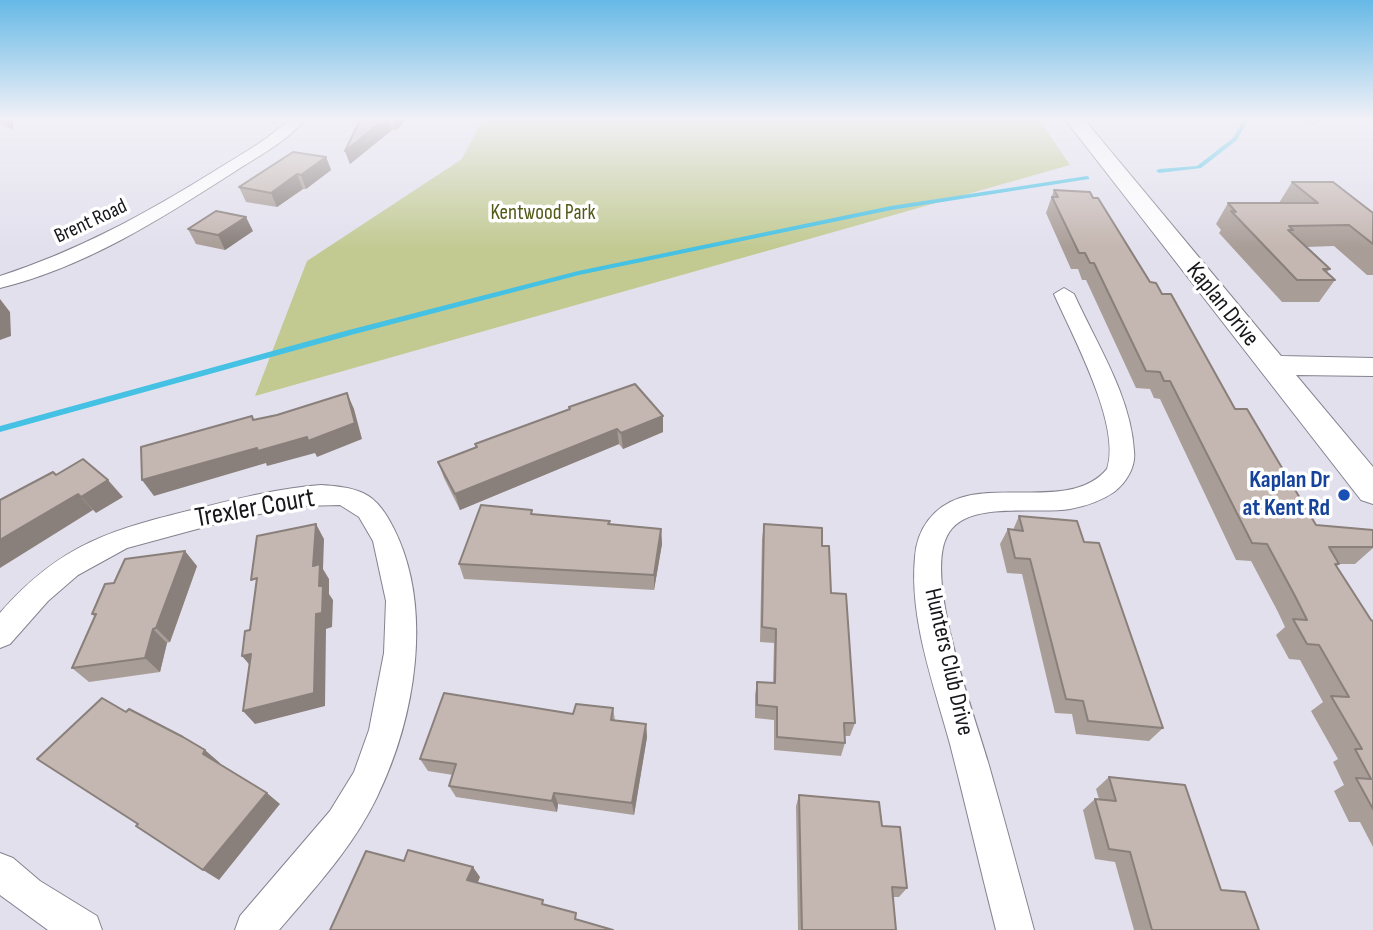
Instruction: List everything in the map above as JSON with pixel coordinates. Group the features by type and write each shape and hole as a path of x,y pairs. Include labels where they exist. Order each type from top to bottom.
{"street":[{"name":"Brent Road","path":"0,282 77,255 133,229 239,161"},
{"name":"Kaplan Drive","path":"1108,161 1373,491"},
{"name":"Hunters Club Drive","path":"1015,930 938,637 928,557 934,532 945,519 965,506 1068,501 1106,487 1119,472 1123,449 1109,397 1064,294"},
{"path":"1270,365 1373,367"},
{"name":"Trexler Court","path":"0,635 30,599 56,576 107,545 141,532 282,499 312,496 354,500 376,519 384,534 396,576 401,633 391,698 379,747 367,783 346,819 254,930"},
{"path":"0,871 27,894 83,930"}],"green space":[{"name":"Kentwood Park","path":"458,161 1068,161 1070,165 255,396 307,261"}],"building":[{"path":"278,161 320,161 271,193 239,187"},
{"path":"1292,182 1333,182 1373,213 1373,244 1349,225 1289,226 1293,230 1288,230 1330,269 1323,269 1335,280 1297,280 1231,211 1236,212 1228,203 1318,203"},
{"path":"1054,190 1090,192 1093,198 1098,198 1150,282 1156,283 1162,294 1171,294 1235,409 1247,409 1316,525 1373,530 1373,547 1329,547 1339,564 1335,564 1373,621 1373,809 1356,778 1371,779 1355,749 1362,749 1331,696 1349,697 1319,645 1307,644 1293,619 1307,620 1295,596 1267,544 1252,543 1170,381 1164,381 1160,372 1146,371 1094,263 1090,263 1085,253 1079,253 1052,197 1058,197"},
{"path":"216,211 246,217 218,235 188,229"},
{"path":"635,384 663,416 621,433 617,429 455,494 438,462 477,447 475,444"},
{"path":"347,393 355,423 308,441 307,437 258,451 257,448 142,480 141,447 252,416 253,420 277,415"},
{"path":"83,459 108,480 81,497 78,494 0,540 0,500 53,472 56,475"},
{"path":"481,505 532,510 531,514 610,521 608,524 661,529 654,575 459,564"},
{"path":"1019,516 1077,521 1084,542 1099,543 1163,728 1088,721 1083,701 1066,699 1030,559 1015,558 1008,529 1023,531"},
{"path":"316,524 313,566 320,564 319,586 323,586 322,613 316,614 314,693 243,711 251,654 242,656 245,631 250,630 257,578 251,580 257,536"},
{"path":"764,524 822,528 822,546 829,546 831,593 846,594 855,723 844,723 845,743 777,737 777,707 757,705 757,682 775,683 776,629 762,627"},
{"path":"185,551 156,628 153,629 145,658 72,668 96,614 92,614 105,584 114,583 125,559"},
{"path":"444,693 573,714 576,704 613,708 611,720 646,724 632,803 554,793 552,801 449,786 456,764 420,759"},
{"path":"102,698 126,712 129,709 183,737 205,750 203,754 267,793 203,870 136,826 138,824 37,759"},
{"path":"1109,777 1185,785 1221,890 1245,892 1259,930 1152,930 1130,852 1109,849 1095,799 1116,801"},
{"path":"799,795 879,802 882,826 900,827 907,888 892,887 896,930 802,930"},
{"path":"408,850 473,867 467,880 543,900 542,904 576,913 575,919 613,930 330,930 366,851 404,861"}],"waterway":[{"path":"1159,171 1199,167 1206,161"},
{"path":"0,429 578,273 891,208 1087,178"}],"place":[{"name":"Kaplan Dr at Kent Rd","path":"1344,495"}]}
